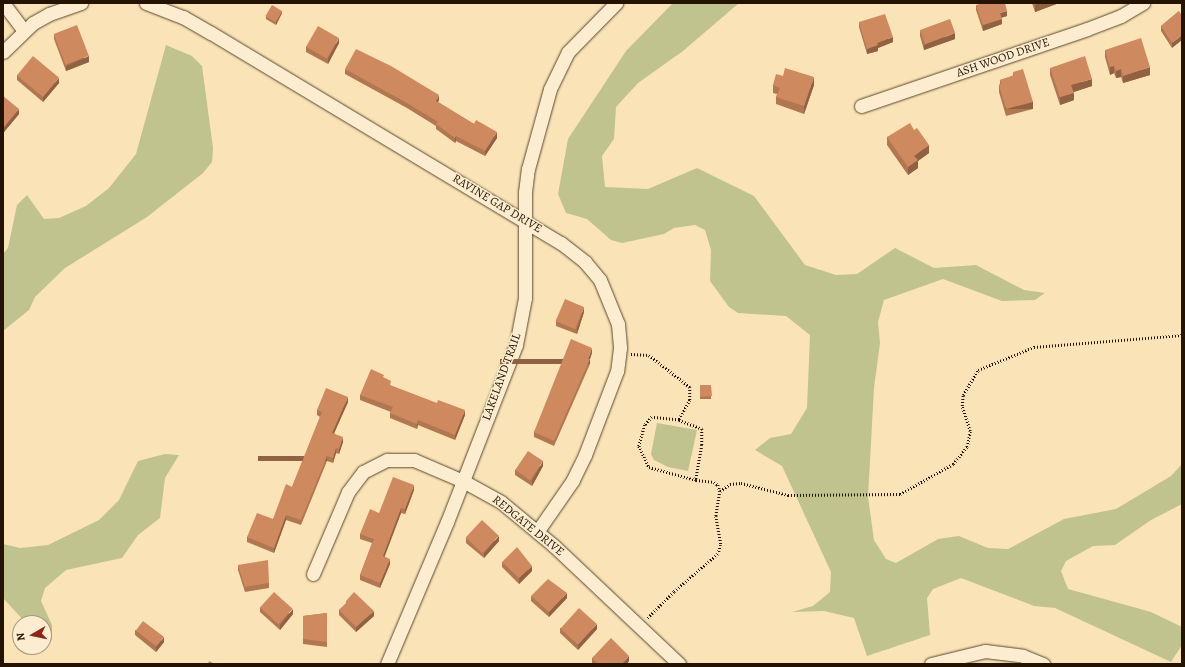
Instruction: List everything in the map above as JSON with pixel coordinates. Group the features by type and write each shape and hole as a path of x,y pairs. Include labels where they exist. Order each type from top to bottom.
{"street":[{"path":"3,3 24,30"},
{"path":"3,52 24,30 49,14 82,3"},
{"name":"RAVINE GAP DRIVE","path":"146,3 183,17 212,33 526,221 561,243 585,262 600,280 610,300 618,324 620,353 617,372 585,455 572,480 537,532"},
{"name":"LAKELAND TRAIL","path":"387,664 463,481 516,345 525,298 528,169 550,89 568,52 616,3"},
{"name":"ASH WOOD DRIVE","path":"861,106 1087,29 1121,16 1143,3"},
{"name":"REDGATE DRIVE","path":"313,574 348,492 363,472 387,460 400,458 434,467 501,502 537,532 679,664"},
{"path":"931,664 985,651 1023,656 1043,664"}],"path":[{"path":"720,491 730,484 741,483 788,495 900,494 953,464 967,447 970,431 962,406 963,395 978,370 1034,347 1182,335"},
{"path":"620,353 649,355 690,387 690,400 679,420"},
{"path":"639,626 674,592 718,554 721,545 716,516 720,491 718,485 714,482 696,480 649,467 639,446 645,425 652,417 679,420 702,429 702,445 696,480"}],"green space":[{"path":"673,3 739,3 683,51 638,83 616,107 614,139 602,156 605,187 648,189 697,168 754,196 805,265 836,275 857,274 895,248 934,268 976,265 1024,290 1045,293 1035,300 1002,301 943,279 884,300 878,322 880,343 874,388 868,497 874,540 886,559 896,563 938,539 959,536 988,548 1008,549 1064,519 1116,509 1171,476 1182,464 1182,504 1151,520 1115,545 1093,546 1066,561 1061,571 1068,589 1151,612 1182,627 1182,645 1171,662 1055,608 1034,606 961,578 933,589 927,598 930,635 867,656 854,618 824,611 792,612 813,606 830,592 831,572 782,466 755,450 770,438 791,434 807,408 810,335 786,316 738,313 729,307 710,281 711,250 705,230 695,225 674,228 664,234 622,243 611,240 587,219 566,213 558,194 568,139 626,51"},
{"path":"166,45 192,56 202,66 213,148 212,162 203,173 147,217 65,268 35,297 29,310 3,331 3,254 8,248 17,205 27,195 44,219 59,218 86,206 109,188 136,154"},
{"path":"657,423 697,430 688,471 668,467 654,460 651,454"},
{"path":"165,454 179,455 165,478 160,518 138,535 122,558 66,570 45,588 41,601 47,615 19,615 3,598 3,544 20,548 48,545 99,520 119,500 138,461"}],"building":[{"path":"982,3 1005,3 1007,11 1000,13 1002,19 983,25 976,5"},
{"path":"272,5 282,11 276,22 265,16"},
{"path":"1179,11 1181,14 1182,13 1182,35 1172,43 1161,26"},
{"path":"885,14 893,37 877,43 878,45 867,49 859,22"},
{"path":"950,19 955,33 925,44 920,30"},
{"path":"77,25 89,56 65,65 54,34"},
{"path":"318,26 339,38 327,59 306,47"},
{"path":"1141,38 1150,67 1123,76 1121,69 1116,71 1114,66 1110,67 1105,50"},
{"path":"356,49 391,66 439,95 436,101 474,124 476,120 497,132 485,151 456,136 455,138 436,124 438,122 345,69"},
{"path":"33,56 59,78 43,97 17,75"},
{"path":"1085,56 1092,79 1071,85 1074,93 1060,97 1050,68"},
{"path":"785,68 814,77 804,106 776,97 780,88 773,85 776,74 783,76"},
{"path":"1023,69 1033,102 1006,109 999,85 1001,84 1000,80 1014,75 1013,72"},
{"path":"3,96 19,109 4,127 3,126"},
{"path":"910,123 914,130 917,128 929,145 914,156 918,160 908,167 887,137"},
{"path":"565,299 584,307 575,329 556,321"},
{"path":"571,339 592,348 588,359 590,359 554,441 534,432"},
{"path":"371,369 384,375 383,377 391,381 390,385 437,403 438,400 465,410 455,435 418,420 417,424 390,413 393,407 360,395"},
{"path":"700,385 711,385 712,396 700,397"},
{"path":"326,388 348,397 332,433 343,437 339,449 336,448 333,458 327,456 301,520 286,515 274,548 247,537 257,513 273,519 286,484 292,487 322,412 317,410"},
{"path":"528,451 543,461 530,480 515,470"},
{"path":"393,477 414,485 405,509 401,508 383,556 390,559 380,583 360,575 374,539 360,534 370,509 379,513"},
{"path":"482,520 499,536 482,553 466,538"},
{"path":"517,547 532,566 519,578 502,562"},
{"path":"268,560 269,583 245,587 238,565"},
{"path":"548,579 567,593 549,612 531,596"},
{"path":"274,592 293,609 279,624 260,608"},
{"path":"354,592 374,611 356,627 339,610"},
{"path":"579,608 597,624 578,645 560,629"},
{"path":"327,613 327,642 303,639 303,616"},
{"path":"143,621 164,637 157,646 136,631"},
{"path":"611,638 629,656 622,664 598,664 592,658"},
{"path":"209,661 215,664 208,664"}]}
